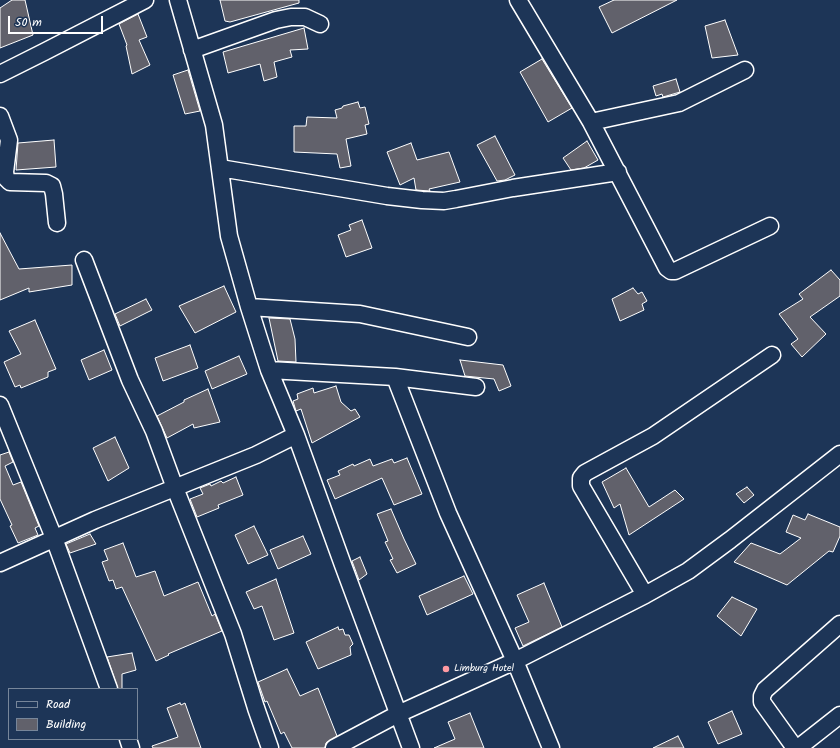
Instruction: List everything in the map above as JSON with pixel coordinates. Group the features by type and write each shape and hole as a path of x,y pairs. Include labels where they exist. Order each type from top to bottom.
{"street":[{"path":"0,74 145,0"},
{"path":"178,0 214,125 229,236 249,307 269,370 296,435 411,748"},
{"path":"518,0 591,122 667,268 671,271 675,271 770,226"},
{"path":"192,50 276,20 291,17 304,17 320,24"},
{"path":"591,122 679,103 745,70"},
{"path":"0,116 9,140 5,172 6,178 10,182 46,183 52,186 57,223"},
{"path":"220,168 387,196 444,201 456,200 513,188 618,172"},
{"path":"84,260 130,380 154,431 233,634 270,748"},
{"path":"249,307 360,314 468,336"},
{"path":"645,595 581,486 581,478 585,473 653,436 772,355"},
{"path":"269,370 395,377 476,387"},
{"path":"395,377 448,513 515,661 551,748"},
{"path":"0,405 54,538 109,688"},
{"path":"0,563 54,538 256,455 296,435"},
{"path":"334,748 398,714 515,661 645,595 688,571 840,454"},
{"path":"840,624 765,690 762,696 762,702 796,748 840,715"}],"building":[{"path":"12,0 25,0 33,35 0,48 0,8"},
{"path":"220,0 299,0 299,3 230,22 225,21"},
{"path":"614,0 677,0 612,33 599,7"},
{"path":"138,14 147,37 139,40 150,65 132,74 127,45 119,24"},
{"path":"725,20 738,55 712,58 705,26"},
{"path":"304,28 308,49 290,50 292,57 274,62 277,77 264,81 260,64 228,73 223,52"},
{"path":"542,59 572,108 548,122 520,72"},
{"path":"188,70 200,111 185,114 173,75"},
{"path":"676,79 680,92 663,97 662,94 656,96 653,86"},
{"path":"358,102 360,108 365,107 369,124 365,125 367,134 346,139 351,166 340,168 337,154 294,152 294,126 306,126 307,117 337,118 335,110"},
{"path":"495,136 515,175 505,180 497,181 477,145"},
{"path":"54,140 56,167 16,170 18,143"},
{"path":"587,141 598,160 584,168 571,170 563,158"},
{"path":"411,143 417,160 449,152 460,182 429,189 430,191 416,190 414,178 400,185 387,152"},
{"path":"362,220 372,248 346,257 338,235 351,230 349,225"},
{"path":"0,233 19,269 72,265 72,285 29,292 29,288 0,300"},
{"path":"831,270 840,280 840,296 810,317 826,334 802,357 791,344 798,339 779,314 803,299 799,294"},
{"path":"224,286 236,312 195,333 179,306"},
{"path":"633,288 638,294 642,292 647,301 642,304 644,310 620,321 612,299"},
{"path":"146,299 152,310 120,326 115,314"},
{"path":"269,318 290,319 295,339 296,362 278,361"},
{"path":"35,320 56,369 48,372 48,377 21,388 20,385 15,387 4,362 21,354 9,331"},
{"path":"190,345 198,368 163,381 155,358"},
{"path":"104,350 112,370 89,380 81,360"},
{"path":"239,356 247,374 212,389 205,371"},
{"path":"460,360 503,365 511,386 499,391 494,379 465,376"},
{"path":"336,386 341,402 351,411 355,409 360,417 312,443 301,409 296,411 293,401 298,399 297,394 313,388 314,393"},
{"path":"208,389 220,422 194,428 193,424 167,438 157,416 184,402 184,400"},
{"path":"115,437 129,468 108,481 93,448"},
{"path":"9,452 13,462 5,466 13,485 21,482 39,526 35,528 38,535 18,543 10,526 12,525 0,499 0,455"},
{"path":"407,458 422,494 394,505 382,478 335,499 327,480 340,475 338,471 353,464 354,466 370,459 373,466 392,459 394,463"},
{"path":"626,468 649,507 675,490 684,499 629,535 620,504 614,508 602,482"},
{"path":"236,477 243,495 218,505 219,508 197,517 190,499 203,494 200,488 210,484 211,486 221,481 223,483"},
{"path":"747,487 754,495 744,503 736,494"},
{"path":"391,509 416,564 397,573 390,560 393,559 385,542 388,541 377,514"},
{"path":"808,514 840,527 840,536 833,552 829,551 787,585 734,562 751,543 780,554 801,538 786,532 793,515 805,520"},
{"path":"254,526 268,555 248,564 235,535"},
{"path":"90,534 96,544 70,553 66,544"},
{"path":"303,536 311,554 278,569 270,550"},
{"path":"123,543 136,577 155,571 164,596 198,582 212,616 215,614 222,631 168,654 169,655 156,661 122,587 116,589 113,580 109,581 102,562 108,560 104,550"},
{"path":"360,557 367,574 359,580 352,561"},
{"path":"464,576 473,594 427,615 419,596"},
{"path":"276,579 294,633 274,640 262,606 254,609 246,592"},
{"path":"544,583 562,627 523,646 515,628 529,622 517,595"},
{"path":"732,597 757,609 741,636 717,616"},
{"path":"338,627 339,630 343,629 345,635 349,635 353,644 350,647 351,655 318,669 306,642"},
{"path":"132,653 136,670 122,674 122,688 118,688 107,657"},
{"path":"287,669 300,696 318,688 337,736 326,743 325,748 292,748 284,732 281,734 267,701 265,702 258,682"},
{"path":"180,703 181,705 185,703 201,748 153,748 152,746 178,737 167,708"},
{"path":"732,711 742,734 718,744 708,722"},
{"path":"470,713 484,748 434,748 455,739 448,722"},
{"path":"678,736 684,748 653,748"}],"place":[{"name":"Limburg Hotel","path":"446,669"}]}
